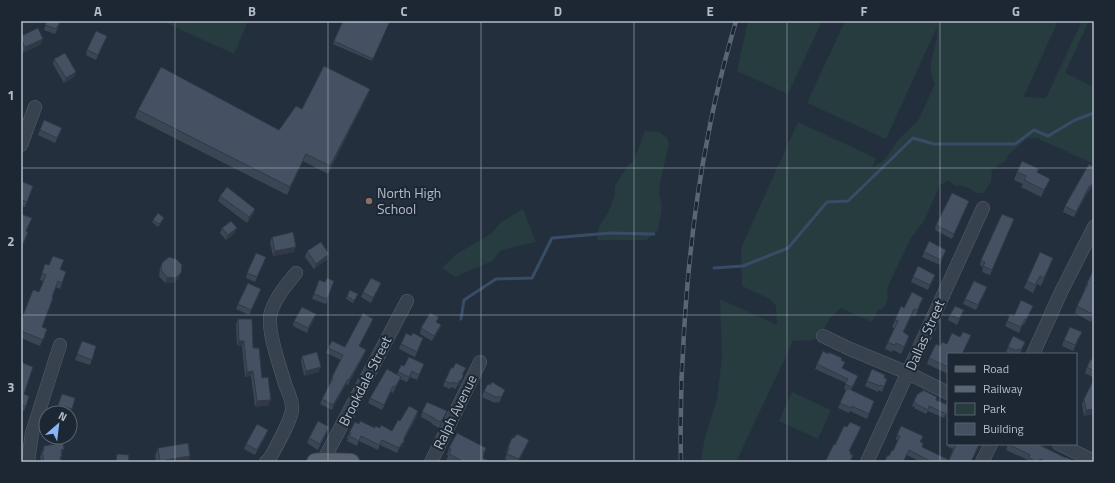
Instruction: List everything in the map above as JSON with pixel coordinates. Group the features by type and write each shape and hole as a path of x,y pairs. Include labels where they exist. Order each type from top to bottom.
{"main road":[{"path":"319,461 351,462"}],"street":[{"path":"21,145 35,107"},
{"name":"Dallas Street","path":"867,462 955,266 983,208"},
{"path":"1033,353 1094,226"},
{"path":"266,462 270,458 292,410 291,401 270,325 270,318 278,296 296,273"},
{"name":"Brookdale Street","path":"319,461 407,300"},
{"path":"823,336 908,373 947,392"},
{"path":"28,462 32,433 60,344"},
{"name":"Ralph Avenue","path":"431,462 480,362"},
{"path":"982,462 990,445"},
{"path":"1061,445 1094,461"}],"green space":[{"path":"162,21 248,21 234,54"},
{"path":"748,21 822,21 788,94 737,71"},
{"path":"845,21 1058,21 1024,96 1046,98 1082,21 1089,21 1065,73 1094,87 1094,164 1037,138 1028,138 1009,154 1006,160 992,170 991,182 984,193 978,193 961,185 955,186 949,180 940,185 924,221 911,238 887,288 888,298 884,308 878,310 872,322 841,308 831,317 820,335 814,340 793,341 736,462 701,462 704,441 717,399 722,357 720,299 777,325 776,306 770,299 742,286 741,248 798,122 876,158 872,168 884,160 899,139 919,119 935,83 932,76 931,62 936,42 937,27 886,139 807,103"},
{"path":"645,131 659,132 667,138 669,144 659,193 662,207 658,230 646,240 597,240 599,227 609,211 615,195 615,186 628,165 633,162"},
{"path":"523,209 536,242 501,250 492,261 455,277 442,268 455,255 492,233 500,223"},
{"path":"792,392 831,410 818,439 779,421"}],"building":[{"path":"47,21 60,21 56,29 45,25"},
{"path":"343,21 390,21 373,59 334,41"},
{"path":"38,28 43,39 25,47 21,36"},
{"path":"96,31 107,36 98,55 87,50"},
{"path":"65,53 76,72 66,78 54,59"},
{"path":"324,66 370,89 330,166 306,154 290,187 138,110 161,67 279,130 296,106 302,109"},
{"path":"44,120 62,128 57,138 40,130"},
{"path":"1022,161 1039,169 1037,172 1050,179 1044,190 1024,180 1026,176 1017,172"},
{"path":"1089,164 1094,167 1094,181 1091,186 1090,185 1076,212 1065,206"},
{"path":"23,182 33,186 27,202 21,200 21,186"},
{"path":"227,187 255,209 249,217 220,196"},
{"path":"952,193 969,201 954,234 936,225"},
{"path":"158,213 164,218 159,224 153,220"},
{"path":"21,214 32,218 26,231 28,232 21,249"},
{"path":"1002,214 1014,219 992,270 983,266 985,262 981,260"},
{"path":"231,221 237,228 228,235 222,228"},
{"path":"293,232 296,247 275,251 272,237"},
{"path":"929,241 946,250 941,260 924,252"},
{"path":"321,242 329,254 316,264 307,251"},
{"path":"1040,252 1053,258 1044,278 1040,276 1035,285 1027,281"},
{"path":"256,253 266,257 257,277 247,273"},
{"path":"53,256 64,260 60,269 66,272 62,283 58,281 52,297 53,298 42,327 47,329 43,340 21,331 21,318 33,290 39,292 46,275 42,273 45,264 49,265"},
{"path":"169,257 176,259 182,265 181,273 175,278 167,277 161,270 162,263"},
{"path":"918,266 935,275 930,285 913,277"},
{"path":"1094,269 1094,315 1077,306"},
{"path":"327,278 334,281 327,299 314,294 319,280 325,282"},
{"path":"371,278 381,283 373,298 363,292"},
{"path":"974,281 987,287 978,305 965,299"},
{"path":"248,283 261,289 251,310 238,304"},
{"path":"350,290 358,294 354,301 347,296"},
{"path":"912,292 923,298 917,310 914,309 903,332 909,336 904,347 896,343 894,345 888,342 898,321 895,320 901,306 904,308"},
{"path":"1021,300 1033,306 1021,327 1007,321 1010,314 1014,316"},
{"path":"955,306 964,310 959,319 950,315"},
{"path":"302,307 316,314 308,328 294,321"},
{"path":"363,313 373,319 359,346 366,350 333,405 322,399 343,355 328,348 332,341 345,347"},
{"path":"430,313 439,317 436,322 441,325 434,336 421,328"},
{"path":"238,319 252,319 253,348 259,348 262,378 268,377 271,400 257,401 253,371 247,372 244,341 239,341"},
{"path":"1070,327 1082,332 1075,345 1064,340"},
{"path":"963,332 971,335 962,353 947,353 947,367 929,358 936,344 940,346 942,342 947,344 952,333 960,337"},
{"path":"406,333 411,336 413,333 423,338 417,352 401,344"},
{"path":"1013,336 1025,342 1021,350 1018,349 1017,351 1008,347"},
{"path":"82,341 96,346 92,360 77,354"},
{"path":"823,351 842,358 841,360 845,362 842,368 858,376 852,387 845,384 848,379 817,364"},
{"path":"317,352 321,367 306,371 302,356"},
{"path":"409,357 424,364 419,375 412,371 409,377 398,372 401,365 404,366"},
{"path":"1091,359 1094,361 1094,371 1087,367"},
{"path":"21,362 33,367 24,394 29,396 26,406 21,405"},
{"path":"456,363 466,368 462,379 458,384 453,382 452,384 445,381 451,368 453,368"},
{"path":"387,369 401,377 395,387 393,386 384,405 370,398"},
{"path":"872,369 885,375 884,378 887,379 884,387 867,381"},
{"path":"1094,379 1094,409 1086,410 1084,399"},
{"path":"492,382 505,390 501,398 498,396 497,398 484,391 488,384 490,385"},
{"path":"847,388 874,401 869,414 852,406 851,408 840,403"},
{"path":"923,390 937,397 936,400 947,405 946,414 929,406 928,410 916,404 914,401 918,393 919,394"},
{"path":"62,394 75,398 73,405 58,405"},
{"path":"427,402 447,411 441,422 422,412"},
{"path":"409,406 418,411 404,438 404,442 399,448 382,440 379,445 361,436 359,441 349,436 355,422 359,424 360,421 375,428 375,426 380,428 381,425 392,431 398,420 400,421"},
{"path":"318,421 329,427 320,444 309,438"},
{"path":"850,422 861,427 849,451 851,452 850,454 853,455 850,462 825,462 844,426 847,427"},
{"path":"257,424 268,430 257,450 246,444"},
{"path":"901,426 923,436 920,442 923,443 922,447 949,460 956,445 979,445 971,462 929,462 930,461 909,450 903,462 884,462 892,450 893,451 900,436 897,435"},
{"path":"457,433 486,448 483,458 491,462 464,462 449,454 451,449 449,448"},
{"path":"517,434 529,440 519,459 507,454 512,438 514,438"},
{"path":"188,443 190,456 160,461 158,448"},
{"path":"63,445 64,449 61,450 62,456 60,456 61,462 44,462 42,451 44,451 44,446"},
{"path":"1010,445 1039,445 1076,462 1046,462 1040,459 1037,462 1029,458 1030,455"},
{"path":"117,454 129,455 128,462 116,462"}],"waterway":[{"path":"714,268 743,266 788,248 827,202 848,201 913,138 934,144 1015,144 1034,130 1048,136 1075,120 1094,113"},
{"path":"461,319 464,300 496,279 532,278 552,238 610,233 654,234"}],"railway":[{"path":"681,462 682,364 688,283 699,184 720,78 736,21"}],"place":[{"name":"North High School","path":"369,201"}]}
